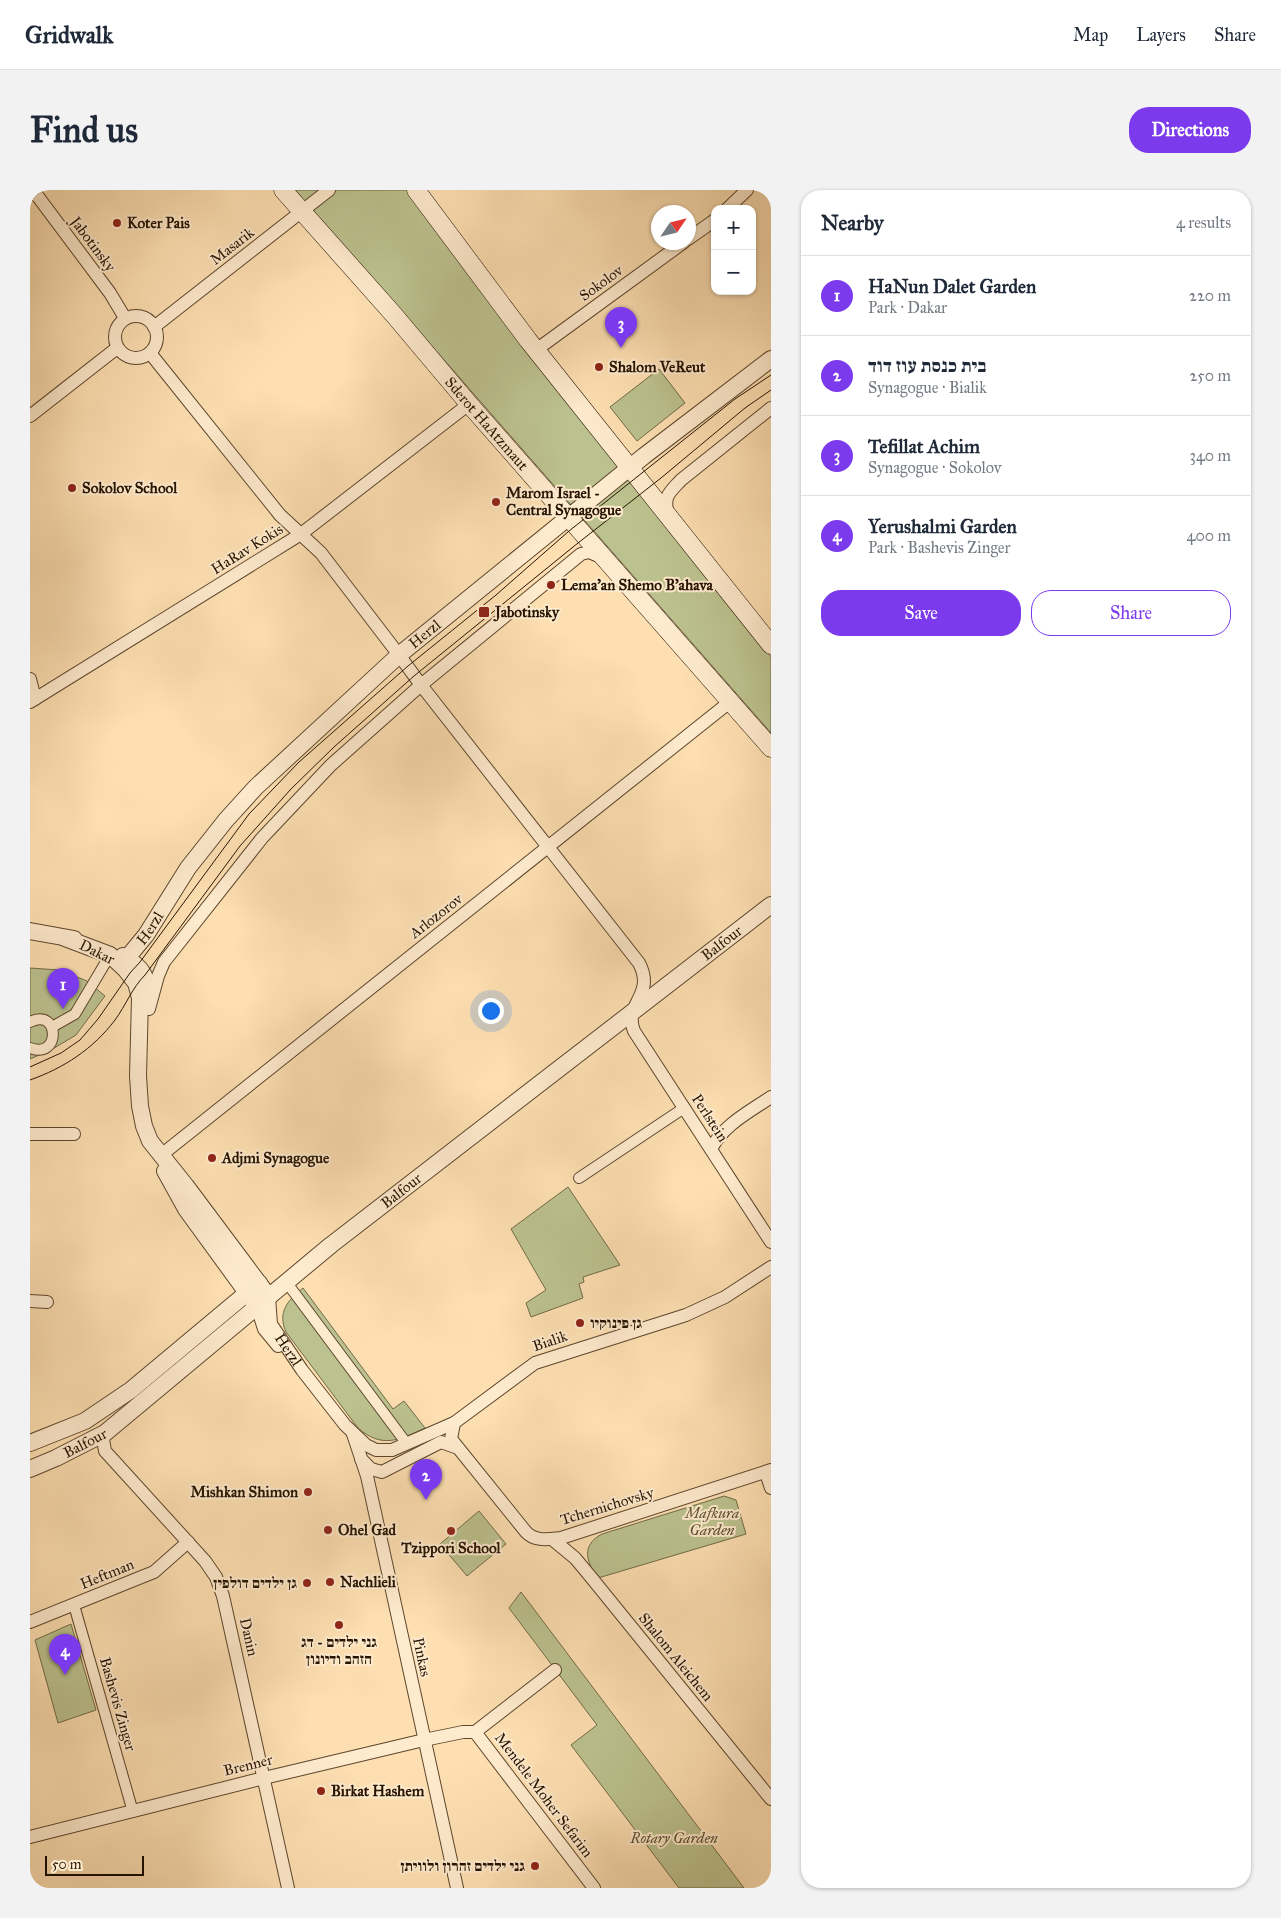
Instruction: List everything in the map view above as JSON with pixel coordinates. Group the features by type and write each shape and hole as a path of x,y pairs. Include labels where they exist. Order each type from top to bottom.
{"main road":[{"name":"Sderot HaAtzmaut","path":"283,190 771,748"},
{"path":"416,190 536,350 771,645"}],"street":[{"name":"Jabotinsky","path":"33,190 110,293 125,318"},
{"name":"Masarik","path":"154,327 329,190"},
{"path":"731,205 747,190"},
{"path":"696,233 711,223"},
{"name":"Sokolov","path":"536,350 673,250"},
{"path":"131,316 145,318 154,327 157,340 150,353 145,356 133,358 117,348 114,335 125,318 131,316"},
{"path":"30,416 117,348"},
{"path":"150,353 280,515 321,554 641,968 645,982 633,1010"},
{"name":"Herzl","path":"127,964 188,868 250,793 399,655 631,467 771,359"},
{"name":"HaRav Kokis","path":"32,701 301,534 469,404"},
{"path":"669,517 665,504 669,494 681,480 771,408"},
{"name":"Herzl","path":"138,1076 149,1009 164,962 262,838 331,765 421,685 581,554 589,552 604,558"},
{"path":"30,679 32,701"},
{"name":"Arlozorov","path":"160,1156 731,701"},
{"name":"Balfour","path":"30,1469 105,1433 331,1245 771,905"},
{"name":"Dakar","path":"30,931 89,941 113,950 127,964"},
{"path":"89,941 120,946 146,935"},
{"name":"Dakar","path":"65,938 110,955 127,964"},
{"path":"52,1027 75,1014 110,955"},
{"name":"Herzl","path":"127,964 145,975 149,1009"},
{"name":"Herzl","path":"127,964 136,983 140,998 138,1076 144,1126 150,1141 160,1156 186,1186 263,1302 264,1329 302,1370 353,1434"},
{"name":"Perlstein","path":"633,1010 631,1022 634,1031 771,1242"},
{"path":"30,1020 43,1020 52,1027 54,1034 50,1044 40,1050 30,1048"},
{"path":"711,1149 715,1140 726,1128 771,1097"},
{"path":"579,1178 684,1108"},
{"path":"30,1134 74,1134"},
{"name":"Herzl","path":"160,1156 167,1176 186,1209 230,1269 253,1288"},
{"name":"Bialik","path":"353,1434 366,1445 376,1450 392,1450 454,1423 535,1363 686,1315 725,1297 771,1267"},
{"path":"228,1310 234,1285 230,1269"},
{"path":"287,1283 407,1444"},
{"name":"Balfour","path":"30,1443 62,1432 92,1417 131,1390 253,1288"},
{"path":"30,1301 47,1302"},
{"name":"Tchernichovsky","path":"454,1423 451,1439 531,1537 561,1538 769,1472"},
{"name":"Danin","path":"105,1433 103,1439 105,1451 206,1561 216,1577 223,1596 288,1888"},
{"name":"Pinkas","path":"353,1434 367,1476 457,1888"},
{"path":"362,1459 371,1469 382,1472 441,1442 458,1448"},
{"path":"769,1472 771,1488"},
{"name":"Shalom Aleichem","path":"552,1539 565,1552 575,1558 771,1800"},
{"name":"Heftman","path":"30,1622 154,1572 188,1542"},
{"name":"Bashevis Zinger","path":"74,1605 133,1812"},
{"name":"Mendele Moher Sefarim","path":"555,1670 475,1732 594,1888"},
{"name":"Brenner","path":"30,1837 424,1740 462,1732 475,1732"}],"green space":[{"path":"295,190 407,190 533,356 771,657 771,733"},
{"path":"659,369 685,403 637,441 610,407"},
{"path":"30,968 59,970 87,981 105,996 76,1035 51,1050 30,1059"},
{"path":"568,1187 620,1265 583,1277 584,1282 579,1284 583,1298 531,1317 526,1303 546,1290 511,1229"},
{"path":"303,1288 393,1409 404,1401 425,1428 399,1439 383,1440 375,1439 358,1428 286,1332 283,1312 293,1297"},
{"name":"Mafkura Garden","path":"724,1496 736,1500 746,1534 598,1578 594,1572 588,1560 588,1549 595,1538 602,1534"},
{"path":"479,1511 506,1544 467,1576 440,1544"},
{"name":"Rotary Garden","path":"521,1592 744,1888 679,1888 571,1745 597,1725 509,1608"},
{"path":"71,1624 96,1710 58,1723 35,1640"}],"tram line":[{"path":"30,1067 61,1053 80,1040 98,1019 130,973 249,814 299,762 408,666 496,595 569,531 735,399 771,375"},
{"path":"30,1080 55,1070 87,1049 97,1040 115,1020 136,985 240,846 291,789 334,747 414,676 661,478 745,408 771,390"}],"place":[{"name":"Koter Pais","path":"117,223"},
{"name":"Tefillat Achim","path":"621,348"},
{"name":"Shalom VeReut","path":"599,367"},
{"name":"Sokolov School","path":"72,488"},
{"name":"Marom Israel - Central Synagogue","path":"496,502"},
{"name":"Lema'an Shemo B'ahava","path":"551,585"},
{"name":"Jabotinsky","path":"484,612"},
{"name":"HaNun Dalet Garden","path":"63,1009"},
{"name":"Adjmi Synagogue","path":"212,1158"},
{"name":"גן פינוקיו","path":"580,1323"},
{"name":"Mishkan Shimon","path":"308,1492"},
{"name":"בית כנסת עוז דוד","path":"426,1500"},
{"name":"Ohel Gad","path":"328,1530"},
{"name":"Tzippori School","path":"451,1531"},
{"name":"Nachlieli","path":"330,1582"},
{"name":"גן ילדים דולפין","path":"307,1583"},
{"name":"גני ילדים - דג הזהב ודיונון","path":"339,1625"},
{"name":"Yerushalmi Garden","path":"65,1675"},
{"name":"Birkat Hashem","path":"321,1791"},
{"name":"גני ילדים זהרון ולוויתן","path":"535,1866"}]}
